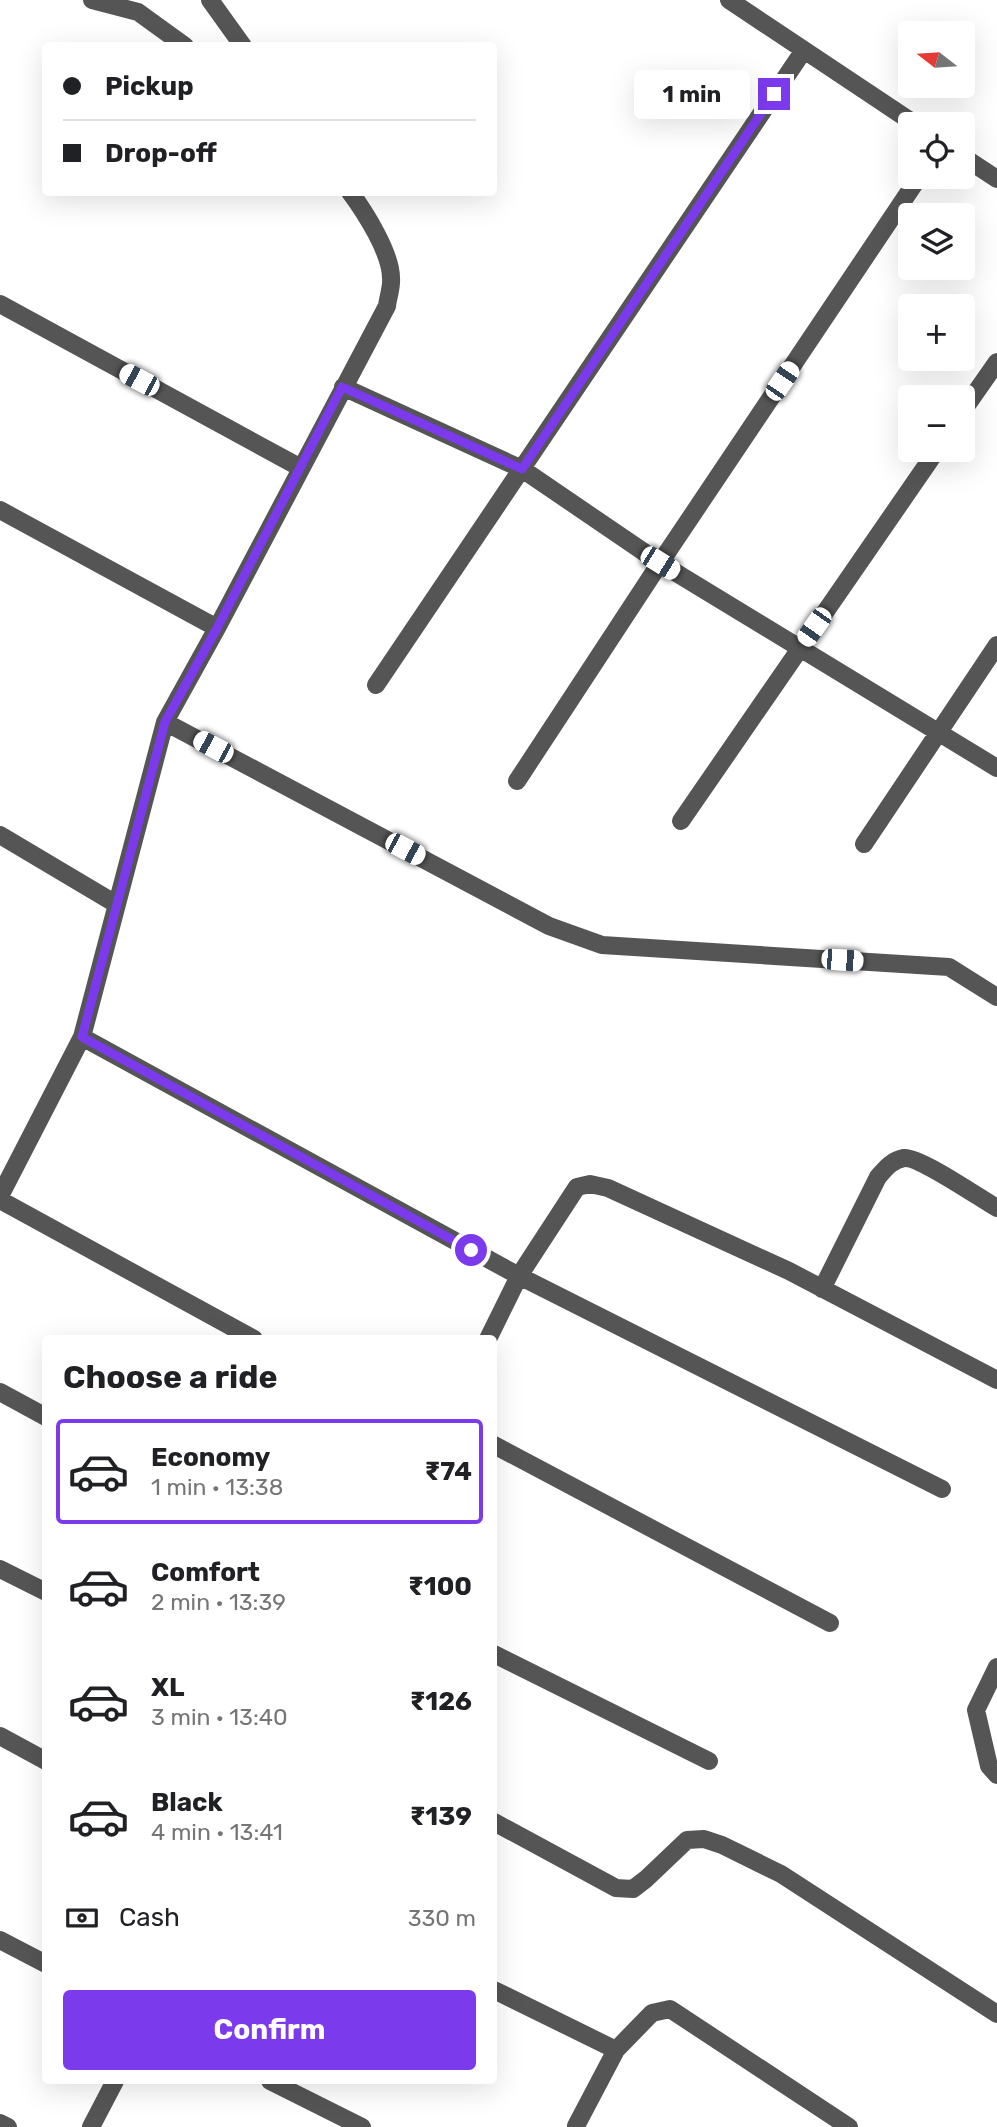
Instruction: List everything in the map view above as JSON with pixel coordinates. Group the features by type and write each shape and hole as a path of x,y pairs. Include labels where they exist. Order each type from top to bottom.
{"street":[{"path":"92,0 142,6 181,42"},
{"path":"210,0 240,42"},
{"path":"729,0 898,113"},
{"path":"376,685 804,50"},
{"path":"975,165 997,179"},
{"path":"517,781 911,189"},
{"path":"247,1335 0,1198 82,1037 165,722 387,306 391,277 386,256 353,196"},
{"path":"0,304 300,468"},
{"path":"975,393 997,362"},
{"path":"342,387 522,469 660,563 997,768"},
{"path":"681,821 929,462"},
{"path":"0,510 217,628"},
{"path":"864,844 997,646"},
{"path":"165,722 549,926 602,945 949,967 997,997"},
{"path":"0,835 116,904"},
{"path":"82,1037 519,1276 942,1489"},
{"path":"822,1289 878,1177 890,1164 906,1158 920,1162 997,1208"},
{"path":"490,1335 519,1276 577,1188 590,1184 620,1194 789,1271 997,1380"},
{"path":"0,1392 42,1415"},
{"path":"497,1447 830,1623"},
{"path":"0,1569 42,1590"},
{"path":"497,1655 709,1761"},
{"path":"997,1667 976,1710 989,1766 997,1775"},
{"path":"0,1737 42,1759"},
{"path":"497,1824 616,1888 633,1889 687,1840 704,1839 722,1844 782,1874 997,2014"},
{"path":"0,1940 42,1962"},
{"path":"497,1991 616,2050"},
{"path":"576,2127 616,2050 652,2013 670,2009 849,2127"},
{"path":"91,2127 114,2084"},
{"path":"276,2084 362,2127"},
{"path":"0,2123 8,2127"}],"route":[{"path":"471,1250 82,1037 116,904 165,722 342,387 522,469 774,94"}]}
